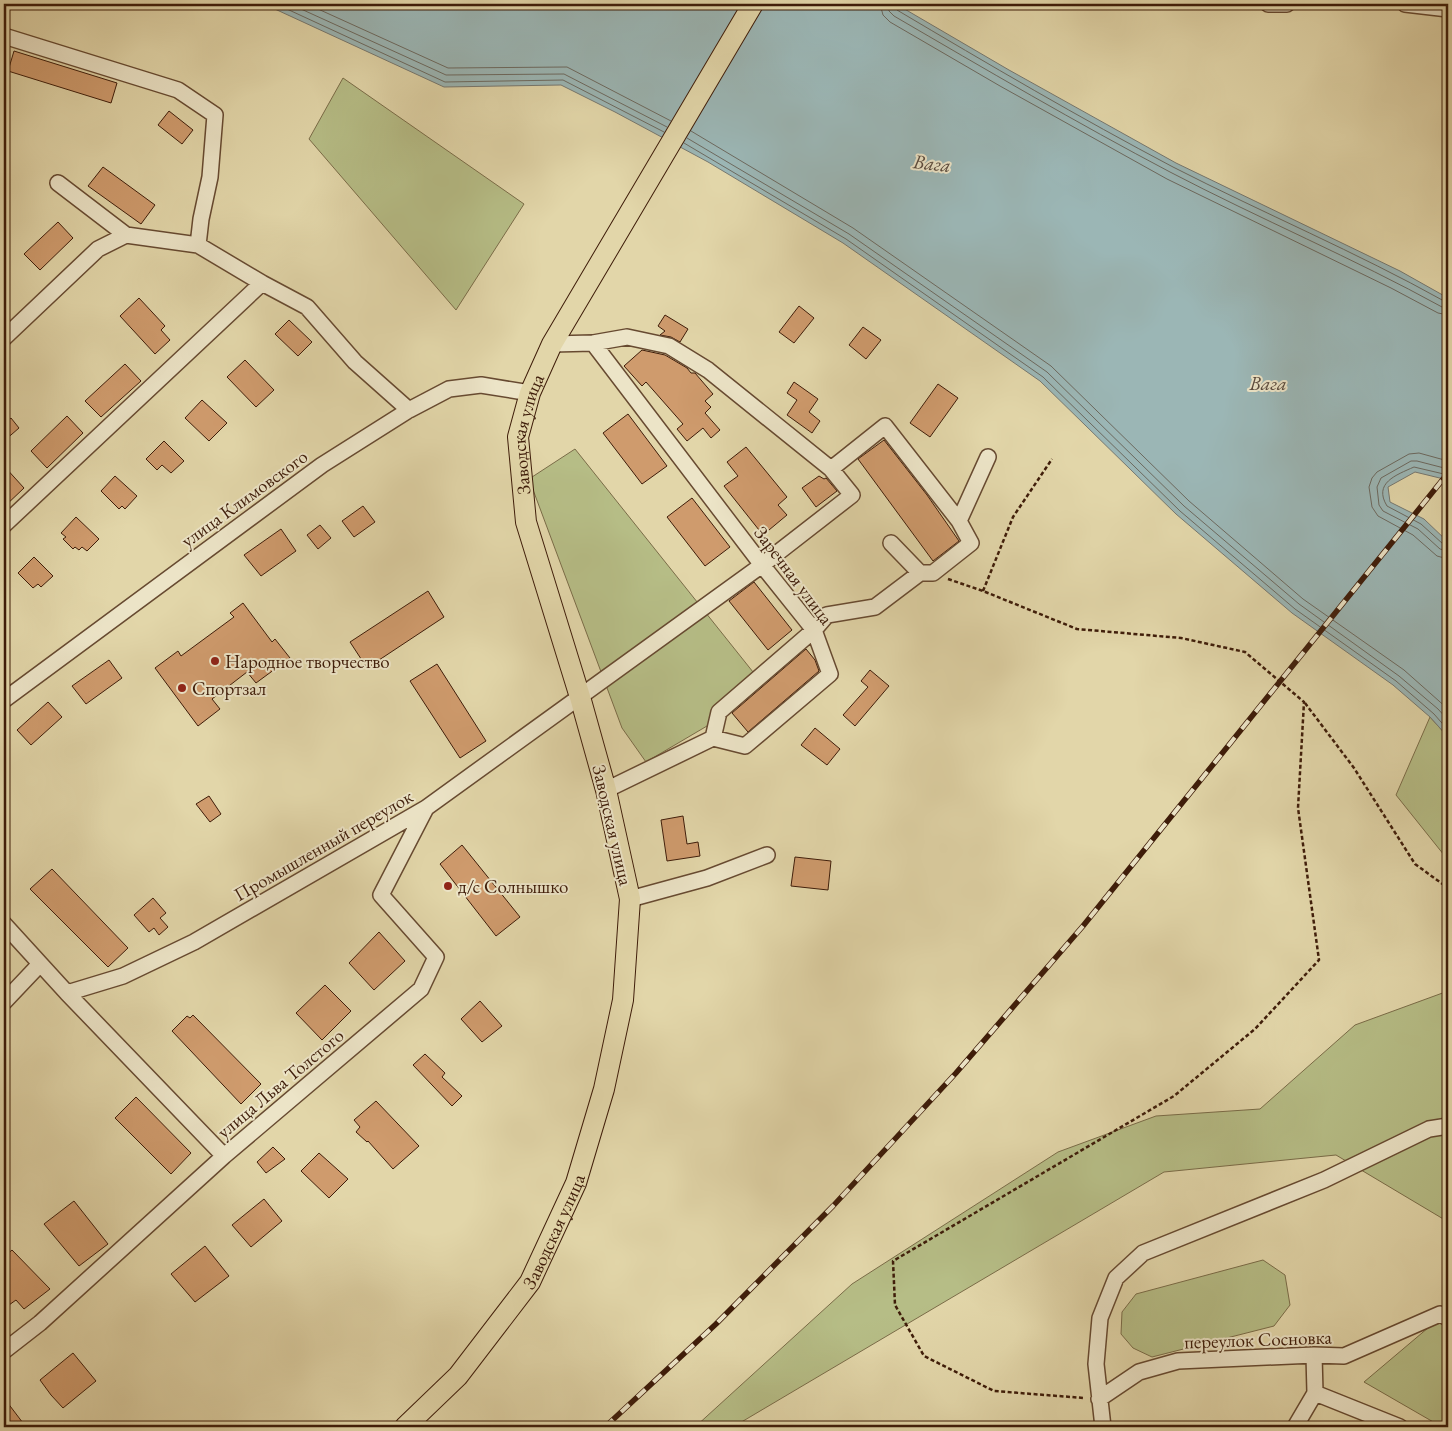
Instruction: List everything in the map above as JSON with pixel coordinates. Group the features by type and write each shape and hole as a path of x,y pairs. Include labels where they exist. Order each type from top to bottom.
{"main road":[{"name":"Заводская улица","path":"405,1427 458,1376 530,1282 576,1183 604,1089 623,1000 630,899 606,790 580,697 526,522 518,437 530,393 552,344 753,4"}],"street":[{"path":"1268,4 1287,4"},
{"path":"1405,4 1448,9"},
{"path":"4,36 178,90 214,115 210,177 201,218 198,245"},
{"path":"58,183 126,235 198,245 307,307 355,362 410,410"},
{"path":"4,338 98,249 126,235"},
{"path":"4,525 262,283"},
{"path":"552,344 593,343 627,337 669,346 708,370 831,469 885,426 958,520 971,543 875,607 827,615 814,630 719,712 714,738 606,790"},
{"name":"Заречная улица","path":"593,343 762,565 814,630 830,674 745,746 714,738"},
{"name":"улица Климовского","path":"4,700 322,465 410,410 449,389 481,385 530,393"},
{"path":"958,520 988,457"},
{"name":"Промышленный переулок","path":"66,993 123,976 194,942 426,808 762,565 852,495 831,469"},
{"path":"891,543 926,573"},
{"name":"улица Льва Толстого","path":"4,1351 40,1323 224,1156 421,989 436,956 380,895 426,808"},
{"path":"630,899 707,878 767,855"},
{"path":"4,924 66,993 224,1156"},
{"path":"4,1002 40,964"},
{"path":"1103,1427 1096,1364 1100,1318 1116,1278 1143,1253 1324,1180 1429,1129 1448,1126"},
{"name":"переулок Сосновка","path":"1099,1399 1139,1372 1178,1361 1314,1355 1344,1356 1440,1314 1448,1318"},
{"path":"1296,1427 1315,1393 1314,1355"},
{"path":"1315,1393 1400,1427"}],"path":[{"path":"983,591 1013,517 1052,459"},
{"path":"926,573 983,591 1077,629 1181,638 1245,652 1304,702 1354,768 1415,864 1448,888"},
{"path":"1099,1399 994,1391 924,1356 895,1305 893,1261 1174,1096 1255,1029 1319,960 1298,808 1304,702"}],"green space":[{"path":"343,78 524,204 456,310 309,139"},
{"path":"575,449 761,682 707,726 646,762 622,728 529,479"},
{"path":"1430,717 1448,737 1448,860 1396,795"},
{"path":"1448,991 1448,1236 1445,1220 1336,1155 1164,1172 733,1427 695,1427 852,1284 1058,1152 1156,1116 1260,1109 1355,1025"},
{"path":"1263,1260 1285,1275 1290,1305 1274,1326 1152,1357 1133,1348 1121,1334 1122,1312 1136,1294"},
{"path":"1448,1311 1448,1427 1442,1427 1364,1382"}],"water":[{"name":"Вага","path":"264,4 896,4 1009,70 1176,163 1400,271 1448,298 1448,480 1415,472 1388,487 1390,502 1424,519 1448,542 1448,737 1430,717 1393,685 1292,613 1176,514 1040,381 843,243 708,162 561,85 444,87"}],"building":[{"path":"14,51 117,83 111,103 8,71"},
{"path":"169,111 193,130 182,144 158,125"},
{"path":"103,167 155,205 141,224 88,186"},
{"path":"58,222 73,238 40,270 24,254"},
{"path":"139,298 165,326 161,330 170,340 155,354 120,316"},
{"path":"799,306 814,318 794,343 779,332"},
{"path":"665,315 688,329 680,342 671,337 660,335 665,331 658,326"},
{"path":"289,320 312,342 298,356 275,334"},
{"path":"863,327 881,340 866,359 849,345"},
{"path":"642,350 665,355 687,368 691,373 695,373 713,394 705,401 711,407 705,413 720,430 711,438 703,428 687,441 677,429 683,424 646,382 642,386 624,366"},
{"path":"245,360 274,390 256,407 227,377"},
{"path":"125,364 141,381 101,417 85,401"},
{"path":"794,382 818,399 809,412 820,421 812,433 787,415 797,400 787,393"},
{"path":"938,384 958,398 930,437 910,423"},
{"path":"202,400 227,423 209,441 185,418"},
{"path":"628,414 667,466 642,484 603,433"},
{"path":"67,416 83,433 47,468 31,451"},
{"path":"11,418 19,428 4,441 4,424"},
{"path":"884,440 927,495 959,541 933,561 858,459"},
{"path":"164,441 184,461 171,473 162,465 157,470 146,459"},
{"path":"746,447 787,497 778,505 787,515 763,535 724,486 738,476 727,462"},
{"path":"4,466 24,488 4,507"},
{"path":"115,476 137,496 125,509 122,506 119,509 101,491"},
{"path":"819,476 824,479 826,478 837,491 816,507 802,488"},
{"path":"692,498 730,547 705,566 667,517"},
{"path":"363,506 375,522 354,537 342,521"},
{"path":"76,517 99,539 87,551 82,547 79,550 75,547 73,549 63,539 66,537 61,533"},
{"path":"320,525 331,538 318,549 307,535"},
{"path":"281,529 296,551 261,576 244,555"},
{"path":"34,557 53,576 41,587 38,584 33,588 18,573"},
{"path":"754,582 792,630 768,650 729,601"},
{"path":"428,591 444,617 367,668 350,642"},
{"path":"243,603 272,642 275,639 290,658 256,683 247,672 212,699 220,709 198,726 155,668 178,651 181,656 234,617 230,613"},
{"path":"806,649 815,660 819,671 748,732 732,713"},
{"path":"109,660 122,678 86,704 72,686"},
{"path":"437,664 486,741 460,758 410,681"},
{"path":"870,670 889,686 855,726 843,715 868,687 861,681"},
{"path":"48,702 62,717 31,745 17,730"},
{"path":"815,728 840,749 827,765 801,745"},
{"path":"209,796 221,814 210,822 196,804"},
{"path":"683,816 687,844 698,842 700,856 667,861 661,820"},
{"path":"462,845 520,917 496,936 440,864"},
{"path":"795,857 831,861 828,890 791,886"},
{"path":"52,869 128,948 108,967 30,889"},
{"path":"153,898 166,913 160,918 168,927 159,935 154,928 149,932 134,915"},
{"path":"379,932 405,961 374,990 349,963"},
{"path":"325,985 351,1011 322,1040 296,1013"},
{"path":"480,1001 502,1026 482,1042 461,1019"},
{"path":"193,1015 261,1084 241,1104 172,1031 187,1016 190,1018"},
{"path":"425,1054 445,1073 442,1077 462,1096 452,1106 413,1065"},
{"path":"136,1097 191,1153 171,1174 115,1118"},
{"path":"376,1101 419,1146 393,1169 368,1141 356,1132 360,1127 354,1120"},
{"path":"273,1147 285,1159 266,1173 257,1162"},
{"path":"319,1153 348,1179 329,1198 301,1171"},
{"path":"264,1199 282,1221 251,1247 232,1225"},
{"path":"74,1201 108,1244 79,1266 44,1224"},
{"path":"205,1246 229,1276 195,1302 171,1274"},
{"path":"12,1250 50,1289 24,1309 16,1300 9,1305 4,1297 4,1257"},
{"path":"73,1353 96,1381 63,1408 40,1380"},
{"path":"4,1398 26,1427 4,1427"}],"railway":[{"path":"605,1427 716,1324 833,1206 956,1073 1083,926 1448,473"}],"place":[{"name":"Народное творчество","path":"215,661"},
{"name":"Спортзал","path":"182,688"},
{"name":"д/с Солнышко","path":"448,886"}]}
